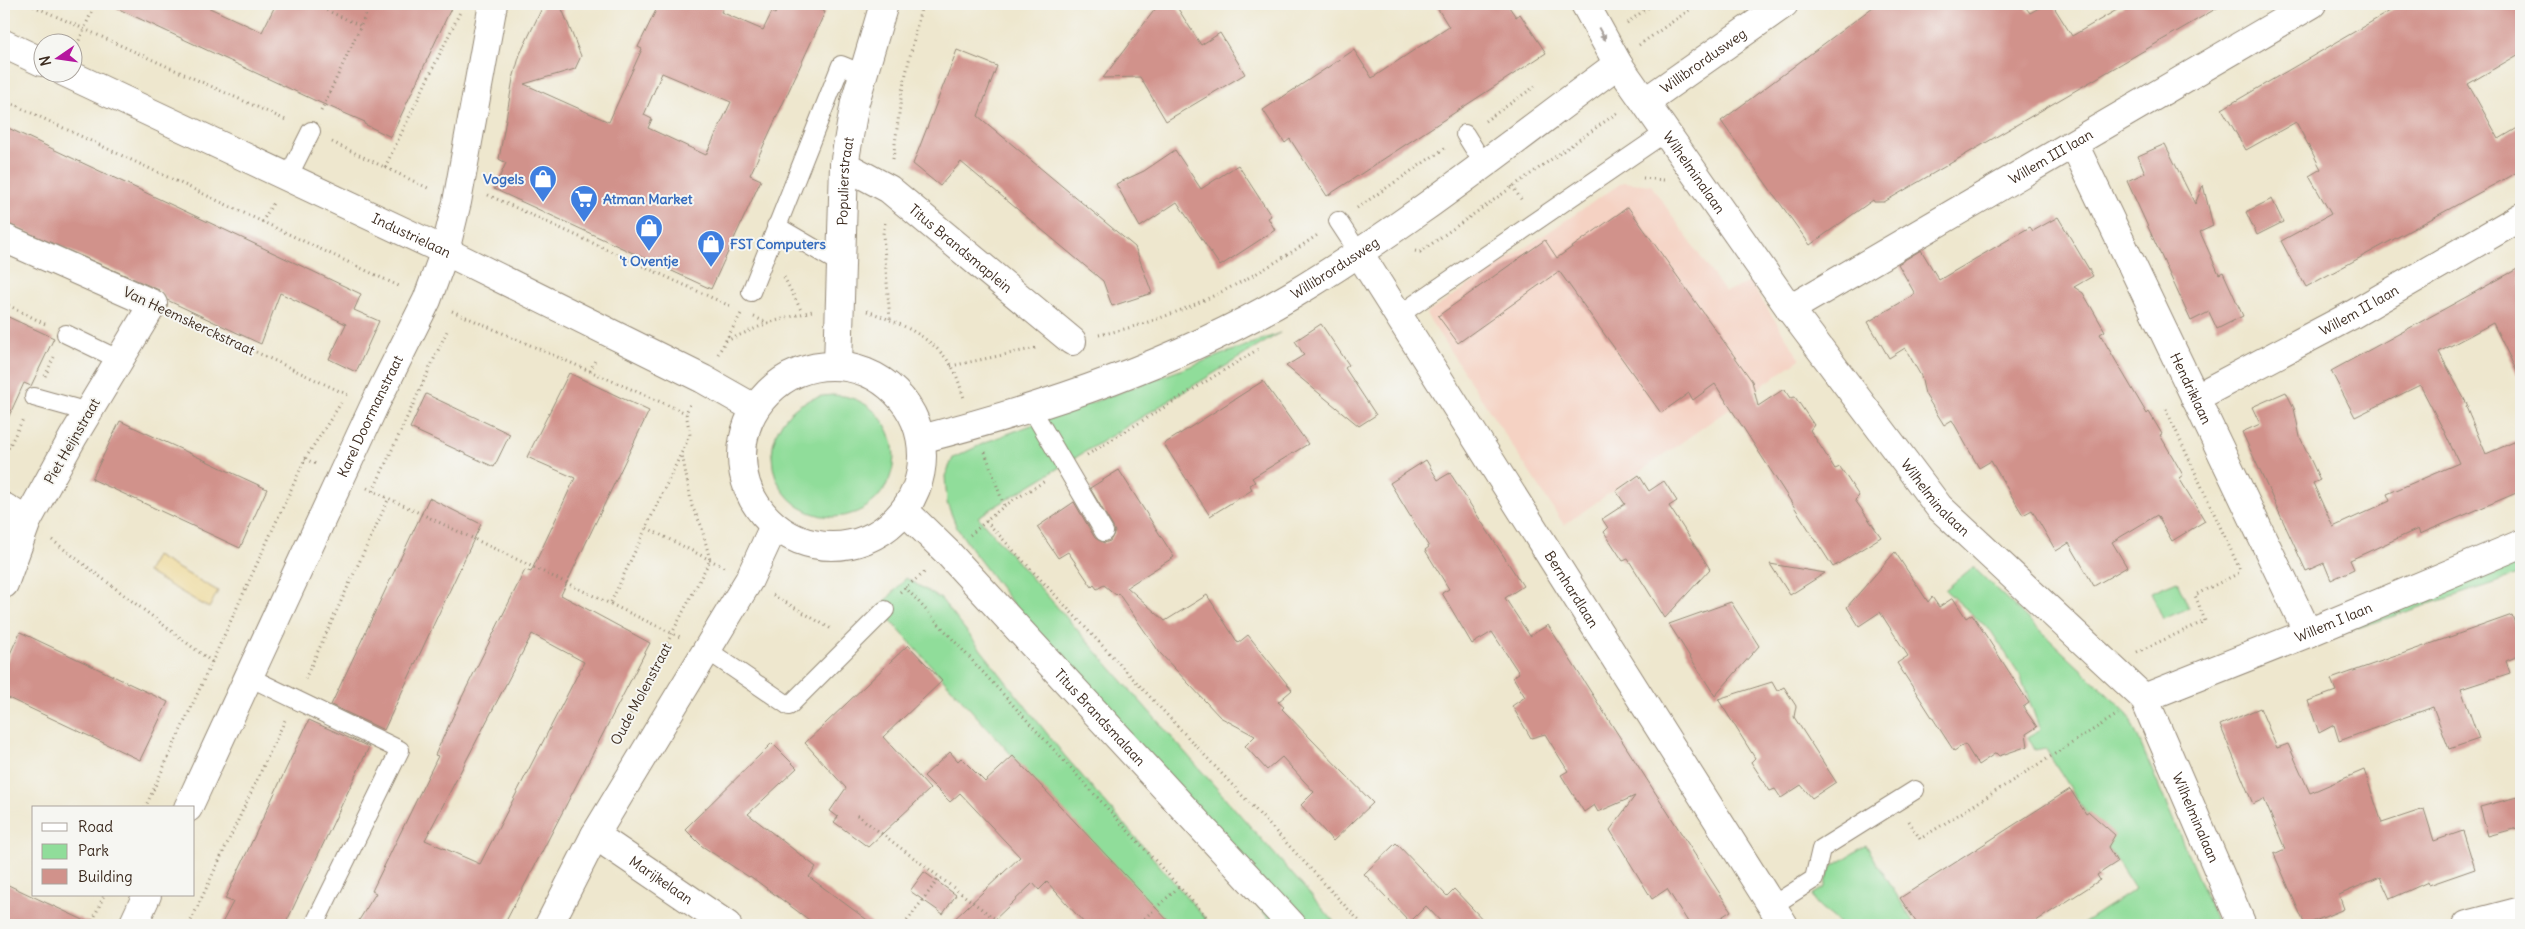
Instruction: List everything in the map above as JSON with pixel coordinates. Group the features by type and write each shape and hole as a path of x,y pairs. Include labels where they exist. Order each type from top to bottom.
{"street":[{"name":"Karel Doormanstraat","path":"189,806 374,406 427,300 446,251 493,4"},
{"name":"Populierstraat","path":"838,365 844,165 855,102 884,4"},
{"name":"Wilhelminalaan","path":"1585,4 1618,64 1644,98 1790,309 1939,507 2144,698 2242,925"},
{"name":"Willibrordusweg","path":"1644,98 1784,4"},
{"name":"Willem III laan","path":"1790,309 2312,4"},
{"path":"4,44 32,57"},
{"name":"Willibrordusweg","path":"921,439 976,425 1075,394 1203,342 1292,295 1359,253 1618,64"},
{"name":"Industrielaan","path":"82,80 446,251 703,379 754,408"},
{"name":"Hendriklaan","path":"2074,144 2308,633"},
{"name":"Titus Brandsmaplein","path":"844,165 889,189 1072,341"},
{"name":"Willem II laan","path":"2195,398 2350,316 2521,217"},
{"name":"Van Heemskerckstraat","path":"4,238 154,304"},
{"name":"Bernhardlaan","path":"1359,253 1778,916"},
{"name":"Piet Heijnstraat","path":"4,584 27,521 88,412 154,304"},
{"path":"838,365 865,371 890,385 908,406 921,439 923,459 918,486 905,511 884,531 857,544 828,547 799,541 774,526 756,507 745,484 741,458 744,432 754,408 770,389 790,375 813,367 838,365"},
{"path":"4,507 27,521"},
{"name":"Titus Brandsmalaan","path":"905,511 948,553 1292,925"},
{"path":"549,925 595,835 749,580 774,526"},
{"name":"Willem I laan","path":"2144,698 2308,633 2521,544"},
{"name":"Marijkelaan","path":"595,835 727,925"},
{"path":"134,925 147,896"},
{"path":"2467,925 2521,911"}],"lane":[{"path":"752,292 776,226 841,65 863,74"},
{"path":"288,177 311,132"},
{"path":"1399,315 1666,132"},
{"path":"1465,134 1487,160"},
{"path":"1338,221 1359,253"},
{"path":"776,226 841,264"},
{"path":"66,334 120,360"},
{"path":"34,396 88,412"},
{"path":"1031,408 1065,469 1104,532"},
{"path":"708,650 789,706 885,610"},
{"path":"249,677 400,750 314,925"},
{"path":"1778,916 1814,879 1821,849 1915,790"}],"path":[{"path":"30,4 384,167 458,192 768,323"},
{"path":"82,33 96,4"},
{"path":"313,4 361,26"},
{"path":"311,132 372,4"},
{"path":"384,167 464,4"},
{"path":"1618,64 1631,51 1698,4"},
{"path":"1412,250 1420,252 1644,98"},
{"path":"4,100 427,300 686,413"},
{"path":"1487,160 1513,187 1536,221"},
{"path":"1605,174 1703,184"},
{"path":"764,263 781,271 802,312"},
{"path":"397,296 402,288"},
{"path":"4,303 66,334 4,457"},
{"name":"Van Heemskerckstraat","path":"154,304 374,406"},
{"path":"742,311 726,341 768,323 802,312 863,310 906,326 927,339 951,366 976,425 1004,506"},
{"path":"451,321 456,312"},
{"path":"373,491 447,330"},
{"path":"885,610 905,586 1004,506 1268,344"},
{"path":"146,806 305,459 351,385"},
{"name":"Oude Molenstraat","path":"611,602 682,454 692,506 701,525 710,560 618,736"},
{"path":"305,459 611,602 708,650"},
{"path":"27,521 212,662"},
{"path":"986,521 1363,925"},
{"path":"2109,665 2205,622 2195,595 2272,557"},
{"path":"905,586 1214,925"},
{"path":"1896,801 1920,839 2144,698"},
{"path":"857,815 1003,925"},
{"path":"904,925 940,878"},
{"path":"1137,925 1180,886"},
{"path":"91,925 104,896"}],"shaded area":[{"path":"1623,182 1651,185 1725,292 1750,282 1800,359 1564,525 1426,314"}],"green space":[{"path":"1280,333 978,517 1337,925 1274,925 1104,724 975,554 957,528 947,503 945,476 953,458 991,440"},
{"path":"833,395 856,399 876,413 890,433 894,456 890,479 876,499 856,513 833,517 810,513 790,499 776,479 772,456 776,433 790,413 810,399"},
{"path":"2521,555 2521,574 2318,641"},
{"path":"1973,567 2128,714 2218,925 2080,925 2135,889 2045,748 2035,750 2028,737 2040,730 2020,675 1991,631 1945,590"},
{"path":"906,578 941,599 1064,755 1211,925 1165,925 879,608"},
{"path":"2177,581 2189,608 2163,619 2151,592"},
{"path":"1866,845 1915,925 1840,925 1814,900 1812,895 1825,887 1830,868"}],"sand":[{"path":"156,556 218,591 209,608 147,572"}],"building":[{"path":"108,4 201,4 262,32 276,4 453,4 391,137 364,124 365,122"},
{"path":"544,4 560,4 581,56 575,69 524,84 609,122 642,49 638,47 659,4 725,4 721,12 763,30 772,12 775,14 779,4 806,4 825,12 750,175 761,180 711,289 494,189 506,163 499,159 513,79 520,54","holes":["662,73 731,102 706,155 648,128 652,119 644,115"]},
{"path":"1159,4 1175,4 1201,45 1220,33 1245,74 1166,121 1140,77 1103,78"},
{"path":"1435,4 1507,4 1516,17 1520,14 1546,53 1327,196 1290,139 1285,143 1263,110 1354,50 1372,78 1449,27"},
{"path":"1877,4 2023,4 2030,13 2046,4 2052,4 2072,36 2127,4 2224,4 1884,202 1874,202 1873,200 1810,245 1721,121"},
{"path":"2402,4 2521,4 2521,53 2468,84 2499,139 2521,126 2521,170 2306,287 2281,241 2331,214 2309,176 2321,169 2296,122 2246,150 2222,109"},
{"path":"957,50 997,66 978,116 1135,247 1152,293 1112,306 1103,281 961,162 940,186 913,164"},
{"path":"4,126 361,294 354,310 379,321 356,372 329,359 346,324 280,293 261,344 167,300 159,290 4,222"},
{"path":"2165,144 2195,204 2203,185 2213,226 2200,232 2219,274 2223,272 2243,316 2217,329 2209,312 2191,321 2127,181 2145,173 2138,156"},
{"path":"1175,150 1201,189 1238,165 1271,216 1268,218 1275,230 1220,266 1177,202 1140,227 1116,184 1144,171"},
{"path":"2272,199 2283,222 2257,235 2246,212"},
{"path":"1628,207 1752,381 1758,406 1784,389 1790,398 1795,397 1814,425 1810,430 1835,469 1840,467 1859,496 1855,500 1881,537 1833,567 1715,384 1693,400 1689,393 1661,413 1559,271 1458,343 1438,316 1545,240 1557,258"},
{"path":"2058,217 2093,276 2074,287 2083,293 2105,331 2100,334 2147,414 2149,412 2162,434 2160,435 2183,475 2179,478 2205,521 2172,541 2157,515 2112,542 2127,567 2094,586 2069,543 2056,551 2032,510 2023,515 1991,461 1979,468 1952,420 1944,425 1925,394 1921,376 1905,348 1889,358 1868,322 1915,294 1898,264 1921,250 1939,280 2030,227 2033,231"},
{"path":"2521,267 2521,380 2493,323 2439,352 2468,406 2466,407 2486,454 2521,439 2521,491 2420,534 2418,529 2350,560 2354,569 2331,580 2324,563 2306,571 2242,432 2260,424 2252,407 2286,392 2294,408 2300,437 2320,480 2313,483 2333,527 2390,501 2387,494 2459,463 2420,385 2355,417 2331,371"},
{"path":"4,315 54,338 31,386 24,383 4,427"},
{"path":"1321,324 1349,365 1345,368 1376,415 1359,426 1286,366 1304,355 1295,341"},
{"path":"569,373 649,411 561,595 650,643 504,925 356,925 376,893 372,891 438,756 435,755 462,697 525,570 531,572 575,478 527,457","holes":["532,634 584,662 480,864 425,840"]},
{"path":"1263,381 1308,444 1252,478 1255,482 1250,485 1252,490 1210,516 1164,444"},
{"path":"426,394 510,434 494,467 410,428"},
{"path":"120,421 267,489 240,548 92,479"},
{"path":"1426,460 1438,480 1450,473 1523,586 1505,598 1530,636 1548,625 1731,911 1709,925 1690,925 1667,889 1652,899 1610,830 1635,796 1598,812 1594,805 1584,812 1561,775 1568,771 1545,734 1531,738 1512,706 1525,697 1513,677 1519,673 1492,632 1472,644 1442,593 1449,589 1425,550 1429,547 1390,483"},
{"path":"1119,470 1174,557 1127,587 1165,621 1207,595 1238,643 1248,635 1292,690 1278,702 1284,707 1282,709 1373,803 1333,841 1301,805 1314,792 1282,757 1267,770 1245,746 1255,736 1220,717 1160,653 1118,593 1116,595 1104,585 1097,589 1094,585 1092,587 1068,552 1058,558 1037,527 1074,502 1095,538 1104,543 1110,541 1115,532 1090,488"},
{"path":"1639,475 1649,491 1664,481 1677,501 1669,506 1710,569 1665,618 1628,559 1623,561 1604,532 1608,528 1602,519 1625,504 1616,491"},
{"path":"429,498 481,524 384,730 331,705"},
{"path":"1895,552 1928,602 1932,597 1939,607 1953,598 1966,618 1972,614 2029,703 2023,707 2037,727 2026,734 2028,746 1999,756 1996,753 1978,765 1965,744 1954,751 1897,663 1908,656 1880,612 1859,626 1847,607"},
{"path":"1770,564 1825,573 1790,595"},
{"path":"1731,602 1759,646 1715,696 1669,624"},
{"path":"2512,615 2521,642 2521,655 2506,661 2510,673 2461,689 2479,739 2449,749 2433,707 2339,741 2334,725 2319,733 2308,701 2336,691 2331,679"},
{"path":"20,632 168,702 140,760 4,696 4,667"},
{"path":"908,645 942,681 883,737 930,789 868,847 834,822 838,817 830,811 846,788 805,743"},
{"path":"1772,682 1777,691 1784,687 1796,706 1794,717 1836,782 1812,798 1801,785 1781,798 1775,789 1770,791 1751,762 1755,758 1718,699"},
{"path":"2260,708 2277,748 2288,744 2310,793 2364,770 2382,823 2424,809 2434,841 2463,831 2475,869 2429,885 2428,882 2390,899 2380,877 2339,895 2344,909 2305,925 2274,854 2285,849 2264,799 2253,804 2220,725"},
{"path":"309,720 369,747 285,925 221,925 233,902 225,899"},
{"path":"772,743 797,768 748,814 816,867 809,877 874,925 816,925 750,876 702,846 685,829"},
{"path":"950,752 958,761 961,758 985,782 1013,756 1172,925 1086,925 1047,882 1039,890 1033,883 989,925 948,925 1020,857 960,793 950,802 924,776"},
{"path":"2070,789 2086,814 2089,812 2115,835 2108,847 2117,862 2097,875 2100,880 2030,925 1918,925 1900,898"},
{"path":"2521,796 2521,827 2488,836 2480,807"},
{"path":"1396,843 1447,896 1454,889 1488,925 1444,925 1426,906 1410,922 1364,874"},
{"path":"924,872 956,895 943,914 910,891"},
{"path":"4,883 94,925 4,925"}],"place":[{"name":"Vogels","path":"543,203"},
{"name":"Atman Market","path":"584,223"},
{"name":"'t Oventje","path":"649,252"},
{"name":"FST Computers","path":"711,268"}]}
